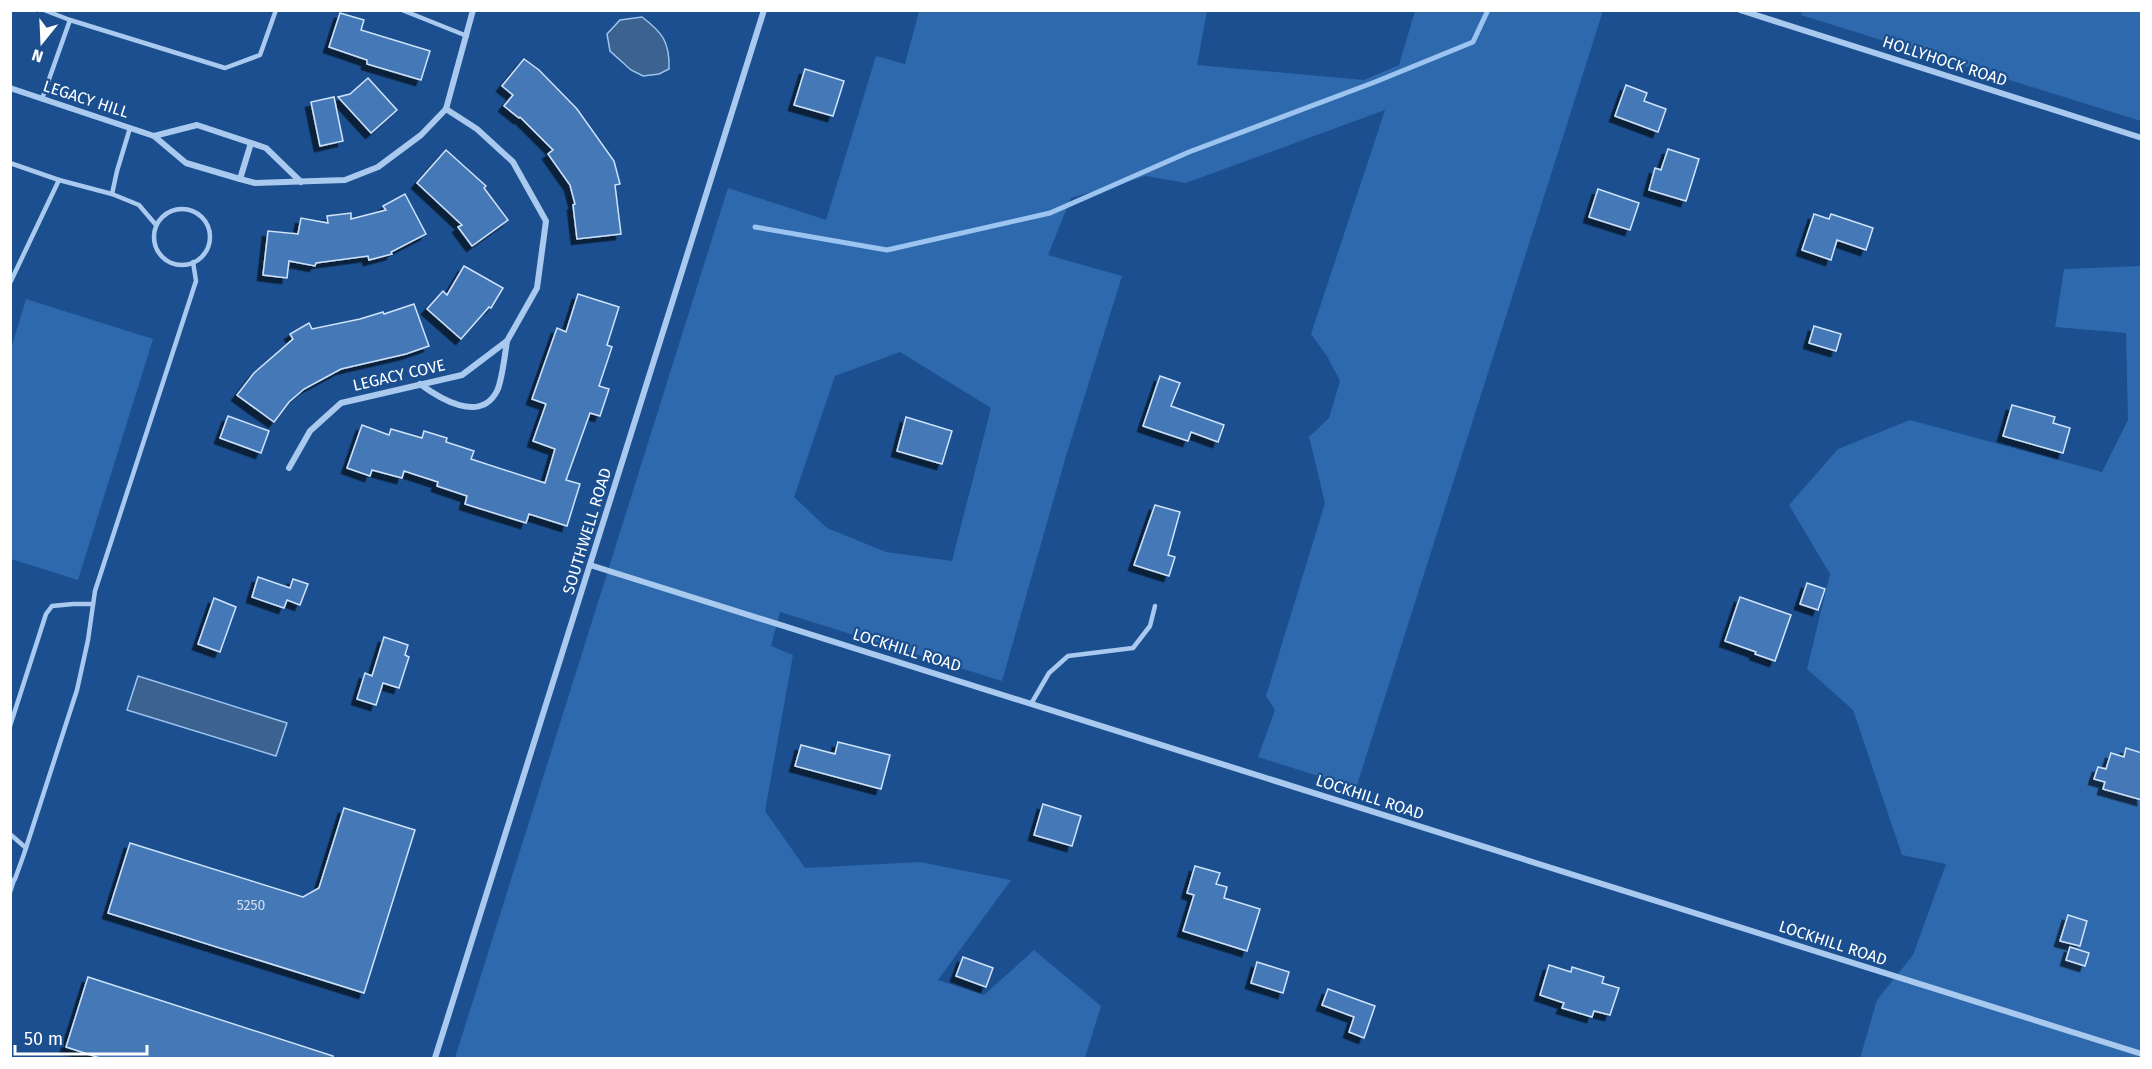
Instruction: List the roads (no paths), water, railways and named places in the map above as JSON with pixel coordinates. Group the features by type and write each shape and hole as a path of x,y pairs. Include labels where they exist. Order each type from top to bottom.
{"street":[{"name":"LEGACY HILL","path":"10,88 154,136 186,162 240,179 255,183 345,180 378,168 421,135 446,109 473,10"},
{"name":"SOUTHWELL ROAD","path":"435,1059 764,10"},
{"name":"HOLLYHOCK ROAD","path":"1740,10 2142,138"},
{"name":"LEGACY COVE","path":"289,468 310,431 341,403 462,375 507,341 537,288 546,221 513,162 477,129 446,109"},
{"path":"154,136 197,125 266,148 302,182"},
{"path":"240,179 251,143"},
{"path":"420,384 441,399 461,406 477,406 497,391 507,341"},
{"name":"LOCKHILL ROAD","path":"590,565 2142,1054"}],"lane":[{"path":"44,10 225,68 260,55 276,10"},
{"path":"402,10 466,36"},
{"path":"42,99 70,20"},
{"path":"112,194 130,128"},
{"path":"10,164 112,194 139,205 156,225"},
{"path":"10,283 59,180"},
{"path":"185,209 201,217 207,224 210,232 209,242 201,257 194,262 174,264 166,260 154,244 156,225 168,212 185,209"},
{"path":"10,892 77,690 95,591 196,281 194,262"},
{"path":"10,726 45,614 52,606 93,604"},
{"path":"1031,704 1049,673 1068,657 1132,648 1150,627 1155,606"},
{"path":"10,834 26,848"}],"waterway":[{"path":"755,227 887,250 1050,213 1189,152 1375,82 1473,42 1488,10"}]}
